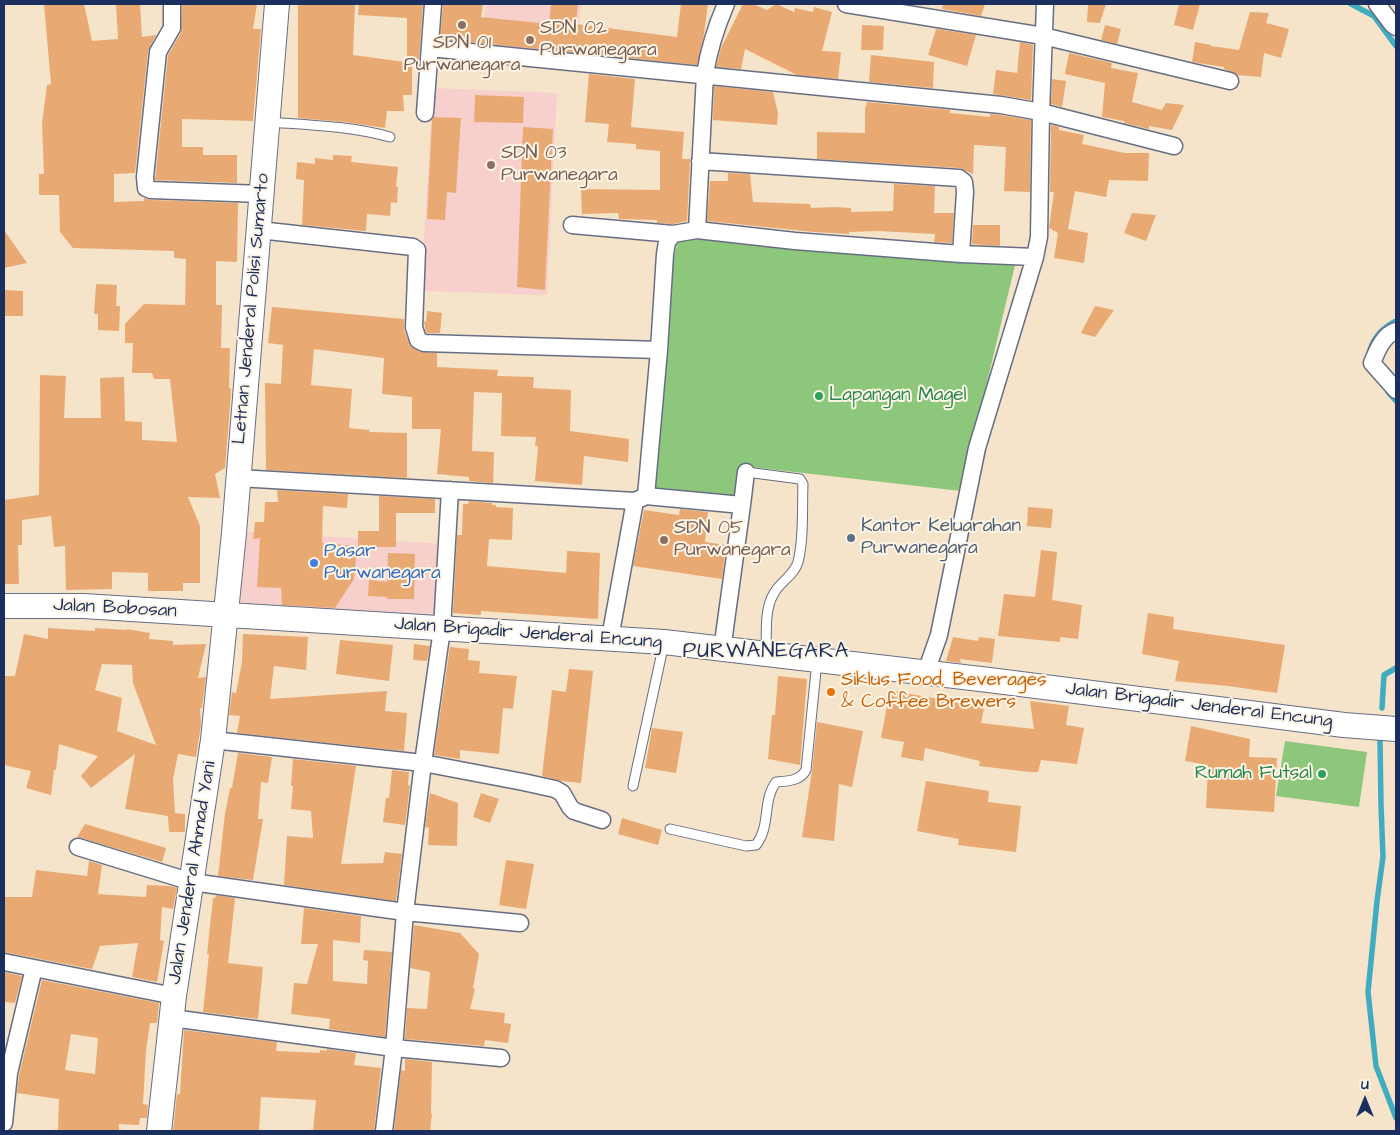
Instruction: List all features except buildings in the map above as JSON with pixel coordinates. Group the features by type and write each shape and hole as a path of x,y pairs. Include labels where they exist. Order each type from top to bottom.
{"street":[{"path":"172,4 172,28 158,52 145,176 146,188 151,190 262,194"},
{"name":"Letnan Jenderal Polisi Sumarto","path":"225,614 231,565 278,4"},
{"path":"425,113 433,4"},
{"path":"697,230 705,74 708,52 714,31 726,4"},
{"path":"846,4 1043,36 1230,81"},
{"path":"926,672 939,635 977,448 1035,257 1040,227 1041,112 1045,4"},
{"path":"1377,4 1396,27"},
{"path":"430,48 1001,105 1041,112 1174,146"},
{"path":"700,161 959,178 964,182 965,192 961,254"},
{"path":"572,225 673,234 697,230 795,241 961,254 1035,257"},
{"path":"259,230 413,246 417,250 414,327 418,340 424,343 659,350"},
{"path":"610,638 640,498 659,350 665,254 667,242 673,234"},
{"path":"1396,331 1390,333 1385,339 1377,350 1372,363 1396,390"},
{"path":"722,650 746,472"},
{"path":"238,478 640,498 742,506"},
{"path":"384,1131 394,1048 405,912 442,629 450,490"},
{"name":"Jalan Bobosan","path":"4,606 83,606 225,614"},
{"name":"Jalan Brigadir Jenderal Encung","path":"225,614 664,642 926,672 1344,725 1396,729"},
{"name":"Jalan Jenderal Ahmad Yani","path":"159,1131 173,1007 213,740 225,614"},
{"path":"213,740 423,763 555,789 562,793 574,811 602,820"},
{"path":"78,847 192,882 405,912 520,923"},
{"path":"4,962 34,968 173,1007 394,1048 501,1058"},
{"path":"4,1123 9,1073 34,968"}],"lane":[{"path":"268,122 343,127 366,130 390,137"},
{"path":"746,472 800,479 803,482 798,563 793,572 773,594 768,607 766,655"},
{"path":"632,786 664,642"},
{"path":"670,829 746,846 756,845 762,836 770,790 776,782 797,779 803,776 806,770 817,660"}],"shaded area":[{"name":"SDN 02 Purwanegara","path":"486,4 581,4 576,58 481,49"},
{"name":"SDN 03 Purwanegara","path":"433,88 557,93 547,295 421,291"},
{"path":"256,532 444,544 442,629 225,614 234,533"}],"green space":[{"name":"Lapangan Magel","path":"679,238 1016,261 961,491 742,466 737,496 649,487 666,284"},
{"name":"Rumah Futsal","path":"1285,741 1367,752 1359,807 1276,796"}],"waterway":[{"path":"1351,4 1374,16 1396,46"},
{"path":"1370,350 1380,333 1396,321"},
{"path":"1388,392 1396,401"},
{"path":"1382,708 1384,675 1396,668"},
{"path":"1380,739 1383,857 1368,992 1376,1066 1396,1118"}],"place":[{"name":"SDN 01 Purwanegara","path":"462,25"},
{"name":"SDN 02 Purwanegara","path":"530,40"},
{"name":"SDN 03 Purwanegara","path":"491,165"},
{"name":"Lapangan Magel","path":"819,396"},
{"name":"Kantor Keluarahan Purwanegara","path":"851,538"},
{"name":"SDN 05 Purwanegara","path":"664,540"},
{"name":"Pasar Purwanegara","path":"314,563"},
{"name":"Siklus Food, Beverages & Coffee Brewers","path":"831,692"},
{"name":"Rumah Futsal","path":"1322,774"}],"district":[{"name":"PURWANEGARA","path":"766,653"}]}
